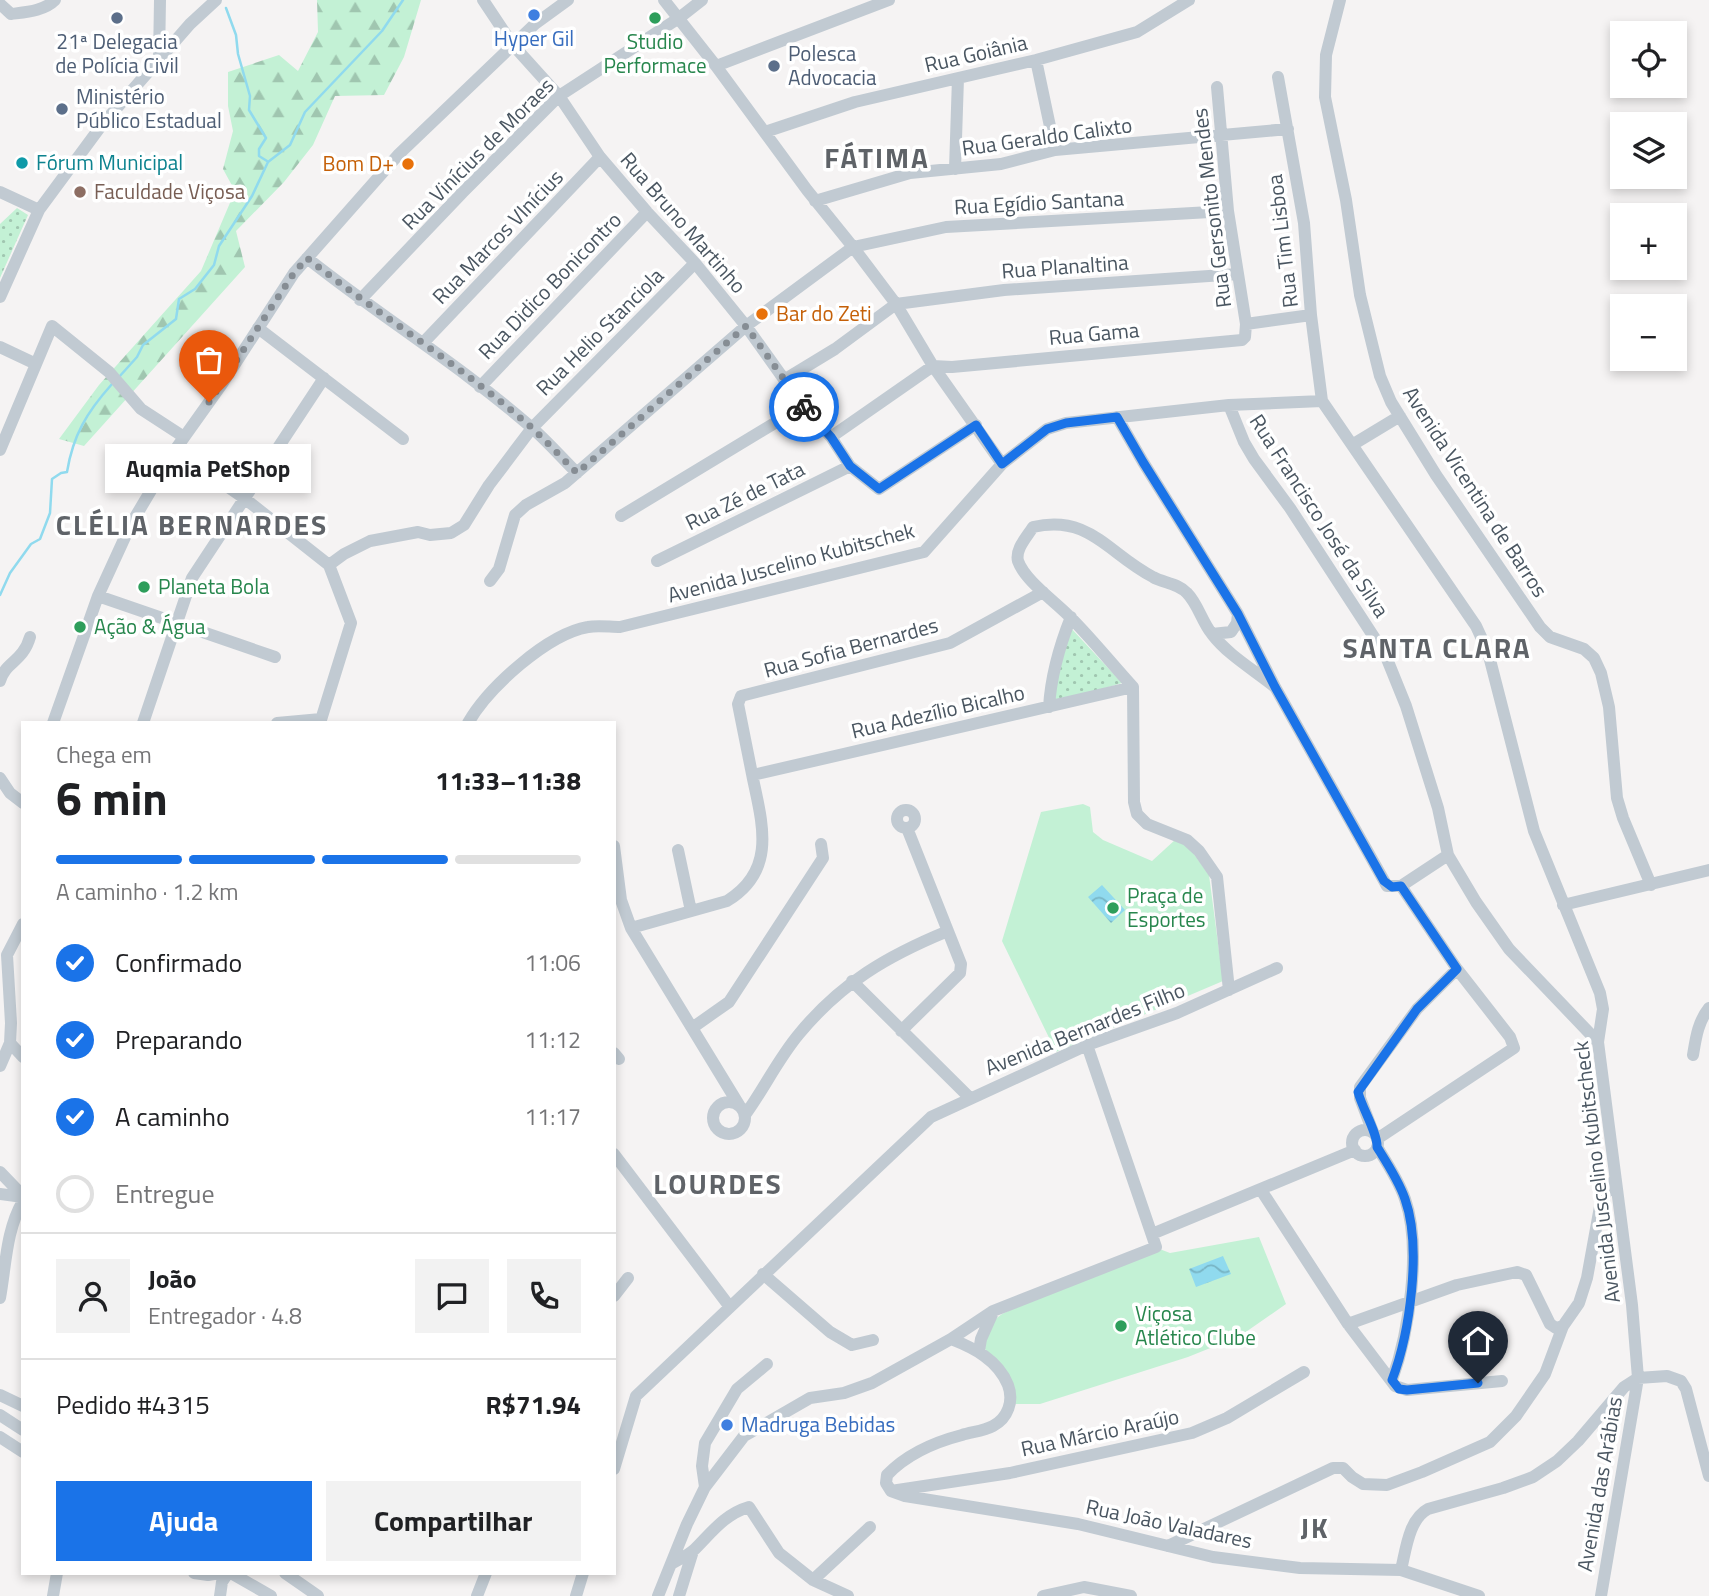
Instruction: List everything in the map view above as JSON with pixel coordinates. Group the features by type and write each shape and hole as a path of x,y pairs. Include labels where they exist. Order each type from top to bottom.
{"street":[{"path":"0,4 11,14 31,12 50,5 55,0"},
{"path":"159,60 160,0"},
{"path":"0,296 39,210 101,126 190,24 216,0"},
{"name":"Rua Bruno Martinho","path":"483,0 513,45 559,96 600,157 695,263 746,326 850,466 879,489 976,425"},
{"path":"54,721 98,596 131,523 175,450 294,273 399,154 535,23 568,0"},
{"path":"664,0 896,304 933,366 1002,464"},
{"name":"Rua Vinícius de Moraes","path":"360,300 559,96 679,18 702,0"},
{"path":"716,66 889,0"},
{"name":"Rua Goiânia","path":"765,132 855,102 1036,60 1137,32 1189,0"},
{"name":"Avenida Vicentina de Barros","path":"1340,0 1326,55 1325,97 1346,200 1360,295 1380,376 1399,416 1436,475 1541,627 1550,636 1584,649 1594,658 1601,673 1609,707 1617,798 1651,885"},
{"path":"1036,60 1055,150"},
{"name":"Rua Tim Lisboa","path":"1278,77 1304,223 1311,315 1322,401"},
{"path":"955,169 958,78"},
{"name":"Rua Gersonito Mendes","path":"1217,87 1228,211 1245,324"},
{"name":"Rua Geraldo Calixto","path":"815,201 909,173 1001,164 1055,150 1288,129"},
{"name":"Rua Marcos VInícius","path":"423,343 600,157"},
{"path":"0,192 39,210"},
{"name":"Rua Egídio Santana","path":"853,247 946,227 1228,211"},
{"name":"Rua Didico Bonicontro","path":"480,387 647,212"},
{"path":"490,581 499,569 515,515 526,505 577,473 746,326 853,247"},
{"path":"307,258 360,300 423,343 532,428 577,473"},
{"name":"Rua Helio Stanciola","path":"330,565 344,554 370,541 418,532 451,533 464,525 489,485 532,428 695,263"},
{"name":"Rua Planaltina","path":"896,304 1004,290 1238,274"},
{"path":"784,380 835,349 896,304"},
{"path":"1245,324 1311,315"},
{"name":"Rua Gama","path":"933,366 952,367 1242,340 1245,337 1245,324"},
{"path":"0,450 52,326 109,372 141,408 184,437"},
{"path":"258,328 403,439"},
{"path":"0,347 36,364"},
{"path":"831,437 933,366"},
{"path":"144,721 174,624 192,578 324,378"},
{"name":"Avenida Juscelino Kubitschek","path":"470,721 518,665 560,636 589,626 620,627 924,552 1002,464 1047,429 1066,423 1229,405 1322,401"},
{"name":"Avenida Juscelino Kubitscheck","path":"1322,401 1476,626 1488,652 1534,831 1600,993 1602,1009 1598,1042 1632,1305 1638,1378"},
{"name":"Rua Francisco José da Silva","path":"1229,405 1254,459 1290,508 1385,654 1406,706 1438,808 1448,855 1509,950 1598,1042"},
{"path":"621,516 803,406"},
{"path":"1352,445 1399,416"},
{"path":"1117,417 1238,614 1275,687 1384,881 1392,887 1401,886 1448,855"},
{"path":"175,450 244,498 330,565 351,623 321,721"},
{"name":"Rua Zé de Tata","path":"657,561 850,466"},
{"path":"1229,990 1217,877 1199,851 1187,840 1147,824 1137,814 1134,802 1133,687 1070,617 1043,592 1019,563 1017,554 1033,527 1052,523 1070,525 1096,537 1153,578 1180,587 1187,593 1212,634 1275,687"},
{"name":"Rua Sofia Bernardes","path":"753,775 738,704 741,696 950,643 1043,592"},
{"path":"98,596 275,657"},
{"path":"1212,634 1231,632 1237,623 1238,614"},
{"path":"1049,707 1057,651 1070,617"},
{"path":"0,681 2,673 26,651 30,637"},
{"path":"1235,654 1252,640"},
{"name":"Rua Adezílio Bicalho","path":"753,775 1133,687"},
{"path":"631,928 727,901 745,888 756,870 762,852 764,830 753,775"},
{"path":"0,778 10,793 21,801"},
{"path":"901,1031 960,973 961,964 907,828"},
{"path":"692,1028 729,1002 823,858 821,844"},
{"path":"678,850 691,911"},
{"path":"616,861 621,900 631,928 742,1110 798,1034 852,981 912,946 948,931"},
{"path":"1563,905 1709,870"},
{"path":"1376,1139 1365,1130 1357,1132 1352,1143 1361,1155 1369,1155 1376,1139 1514,1048 1514,1042 1457,969 1401,886"},
{"path":"0,1066 10,1043 11,1023 4,954 21,927"},
{"name":"Avenida Bernardes Filho","path":"616,1462 636,1396 931,1117 1087,1045 1177,1013 1278,968"},
{"path":"1392,1380 1402,1352 1410,1303 1413,1238 1405,1199 1376,1139 1360,1098 1360,1087 1417,1009 1457,969"},
{"path":"852,981 970,1098"},
{"path":"1693,1055 1696,1033 1709,1008"},
{"path":"10,1043 21,1055"},
{"path":"1087,1045 1154,1240"},
{"path":"658,1596 705,1487 744,1436 810,1398 844,1393 872,1383 951,1339 993,1311 1355,1150"},
{"path":"616,1157 730,1307"},
{"path":"0,1172 21,1196"},
{"path":"1168,1546 1332,1468 1343,1468 1363,1484 1387,1485 1490,1442 1516,1416 1545,1374 1563,1326 1579,1303 1587,1278 1601,1201 1615,1179"},
{"path":"1261,1191 1348,1324 1399,1389 1502,1381"},
{"path":"0,1194 21,1198"},
{"path":"0,1298 10,1233 21,1202"},
{"path":"1348,1324 1457,1285 1517,1272 1526,1275 1550,1324 1556,1328 1563,1326"},
{"path":"763,1274 830,1332 852,1345 873,1340"},
{"path":"616,1293 628,1278"},
{"path":"979,1351 993,1311"},
{"path":"891,1491 886,1483 887,1475 909,1457 958,1436 993,1426 1007,1414 1010,1390 1005,1380 979,1351 951,1339"},
{"path":"705,1487 702,1466 705,1443 737,1389 767,1364"},
{"name":"Rua Márcio Araújo","path":"891,1491 1010,1473 1192,1433 1227,1418 1304,1372"},
{"path":"1401,1570 1419,1513 1428,1508 1502,1489 1533,1477 1557,1461 1578,1441 1624,1387 1638,1378 1667,1376 1681,1381 1686,1389 1709,1476"},
{"name":"Avenida das Arábias","path":"1601,1596 1638,1378"},
{"path":"0,1395 21,1405"},
{"path":"0,1415 21,1429"},
{"path":"0,1437 21,1451"},
{"name":"Rua João Valadares","path":"891,1491 905,1496 1024,1513 1079,1524 1213,1557 1289,1567 1401,1570 1479,1596"},
{"path":"671,1564 693,1551 734,1511 749,1507 779,1553 813,1580 848,1596"},
{"path":"813,1580 870,1527"},
{"path":"679,1596 693,1551"},
{"path":"53,1596 58,1575"},
{"path":"220,1596 222,1582 227,1575"},
{"path":"233,1575 271,1596"},
{"path":"288,1575 318,1596"},
{"path":"477,1596 485,1575"},
{"path":"576,1596 582,1575"},
{"path":"1043,1596 1084,1591 1131,1596"}],"green space":[{"path":"317,0 421,0 404,57 384,95 335,96 313,145 284,182 236,231 245,267 84,446 59,439 99,385 201,271 235,191 223,169 233,131 228,106 228,72 279,55 298,71 318,32"},
{"path":"17,208 28,215 0,278 0,224"},
{"path":"1070,627 1122,683 1054,703 1055,686"},
{"name":"Praça de Esportes","path":"1083,804 1090,807 1093,832 1103,840 1152,861 1176,839 1186,843 1209,875 1223,981 1056,1052 1002,941 1041,812"},
{"name":"Viçosa Atlético Clube","path":"1259,1237 1286,1304 1240,1336 1188,1357 1040,1404 1014,1404 1000,1367 985,1349 986,1333 994,1320 1002,1314 1049,1291 1157,1248 1170,1253"}],"water":[{"path":"1102,885 1125,910 1111,923 1088,897"},
{"path":"1223,1256 1231,1274 1196,1287 1189,1269"}],"waterway":[{"path":"119,377 137,357 143,345 176,319 179,299 195,289 214,265 219,246 252,196 268,162 290,145 305,112 382,31 403,0"},
{"path":"226,8 236,35 238,54 250,96 249,110 266,138 259,149 259,156 267,161"},
{"path":"0,595 10,573 31,544 40,539 50,513 52,479 67,472 82,425 112,384"}],"way so far":[{"path":"209,402 294,273 307,258 360,300 426,345 532,428 577,473 746,326 804,407"}],"place":[{"name":"Hyper Gil","path":"534,15"},
{"name":"21ª Delegacia de Polícia Civil","path":"117,18"},
{"name":"Studio Performace","path":"655,18"},
{"name":"Polesca Advocacia","path":"774,66"},
{"name":"Ministério Público Estadual","path":"62,109"},
{"name":"Fórum Municipal","path":"22,163"},
{"name":"Bom D+","path":"408,164"},
{"name":"Faculdade Viçosa","path":"80,192"},
{"name":"Bar do Zeti","path":"762,314"},
{"name":"Auqmia PetShop","path":"209,402"},
{"name":"Planeta Bola","path":"144,587"},
{"name":"Ação & Água","path":"80,627"},
{"name":"Praça de Esportes","path":"1113,908"},
{"name":"Viçosa Atlético Clube","path":"1121,1326"},
{"name":"Madruga Bebidas","path":"727,1425"}],"district":[{"name":"FÁTIMA","path":"877,158"},
{"name":"CLÉLIA BERNARDES","path":"192,525"},
{"name":"SANTA CLARA","path":"1437,648"},
{"name":"LOURDES","path":"718,1184"},
{"name":"JK","path":"1315,1528"}],"route":[{"path":"804,407 831,437 850,466 879,489 976,425 1002,464 1047,429 1066,423 1117,417 1238,614 1275,687 1387,886 1401,886 1457,969 1417,1009 1358,1092 1377,1139 1377,1147 1405,1199 1413,1238 1410,1303 1402,1352 1392,1380 1399,1389 1407,1390 1478,1383"}]}
